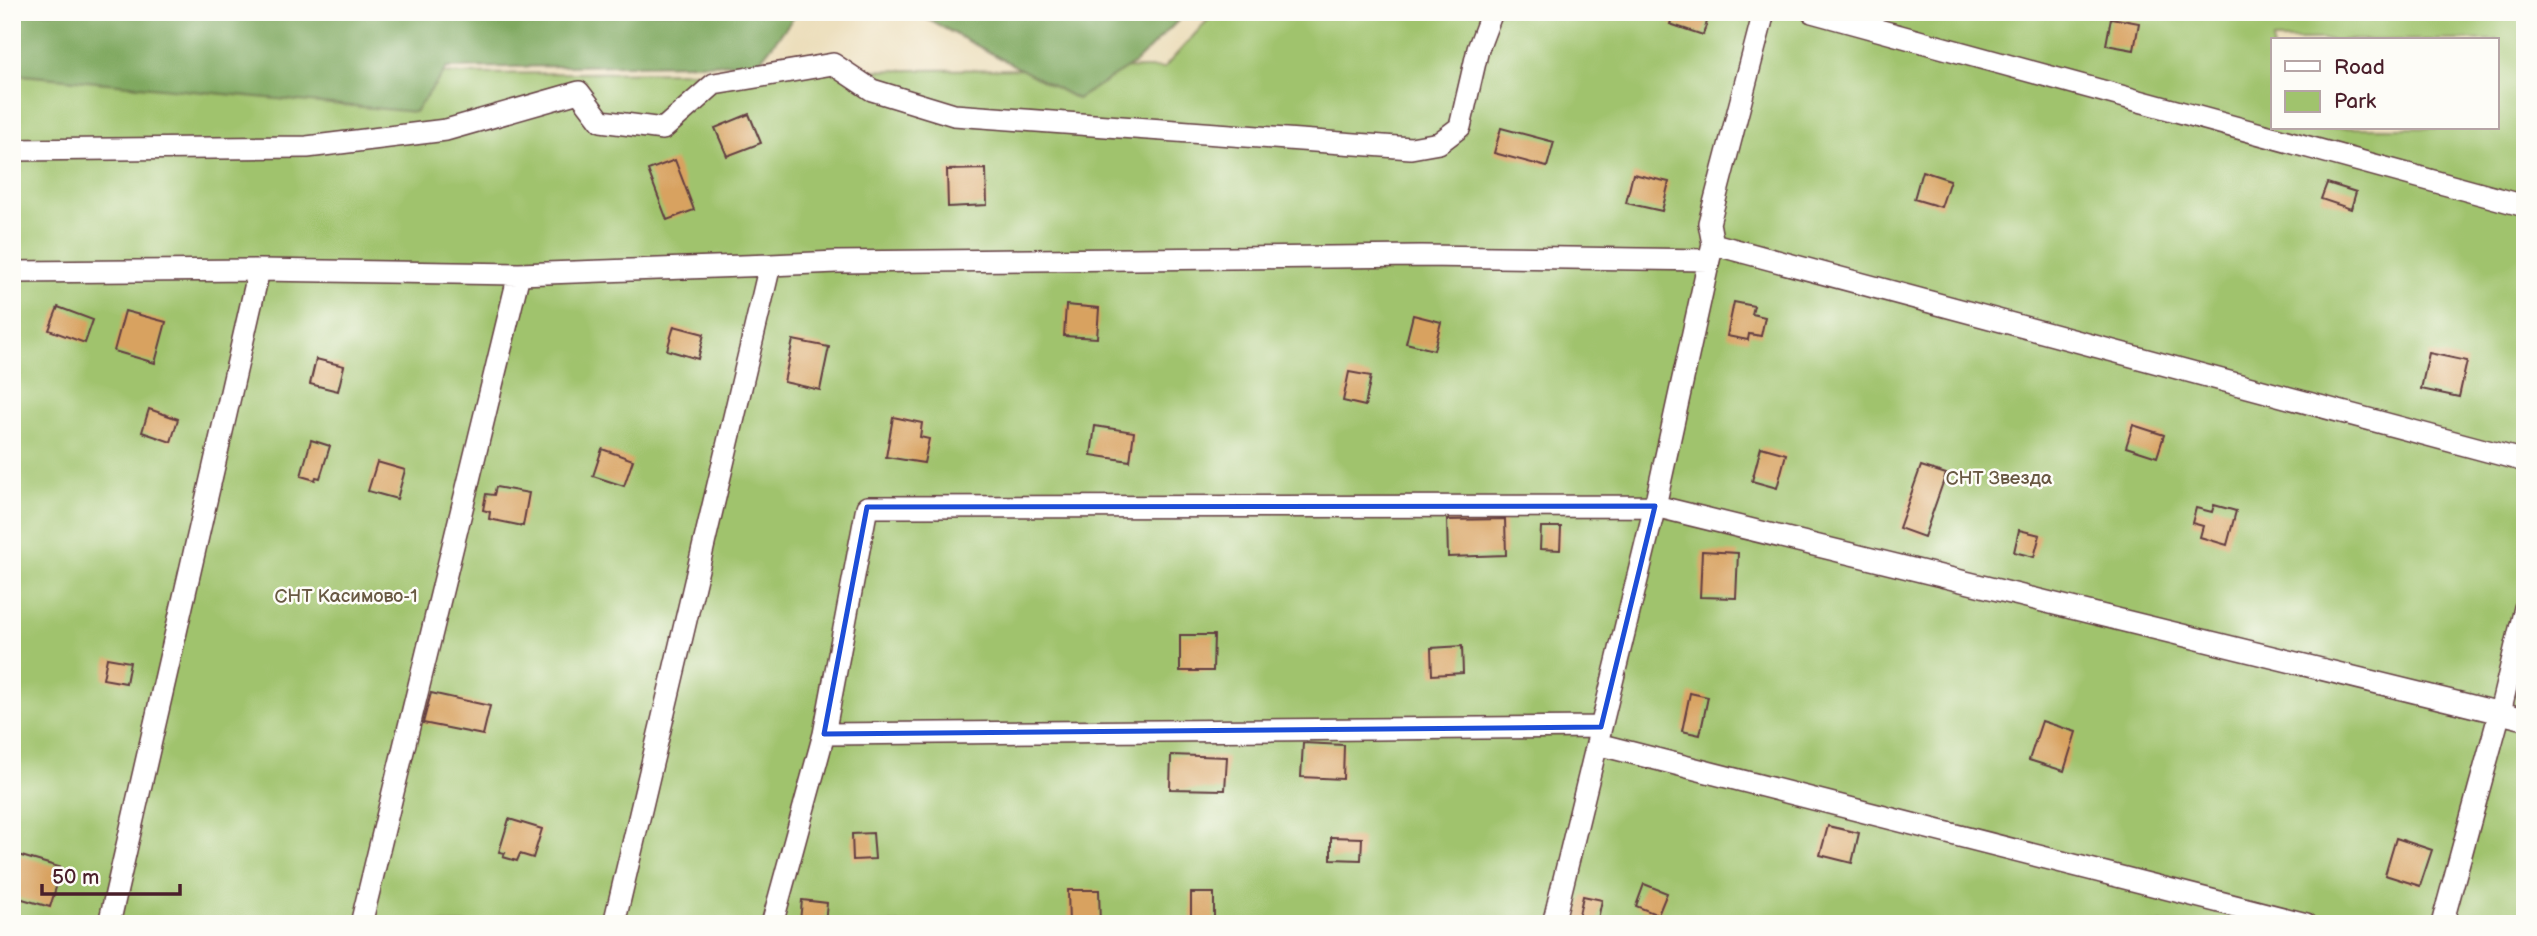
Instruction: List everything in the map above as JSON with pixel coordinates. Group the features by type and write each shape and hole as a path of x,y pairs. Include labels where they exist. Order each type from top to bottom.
{"street":[{"path":"12,150 307,147 446,130 579,92 601,121 663,129 714,84 833,64 872,90 954,115 1411,148 1440,143 1460,127 1478,49 1492,12"},
{"path":"1553,924 1655,506 1711,252 1709,223 1764,12"},
{"path":"1812,12 2525,206"},
{"path":"12,272 258,270 519,274 837,262 1711,252 2525,461"},
{"path":"614,924 770,265"},
{"path":"109,924 258,270"},
{"path":"362,924 519,274"},
{"path":"772,924 824,734 867,507 1655,506 2525,719"},
{"path":"2442,924 2500,712 2525,608"},
{"path":"824,734 1599,736 2306,924"}],"highlighted area":[{"path":"1655,506 1601,727 824,734 867,507"}],"green space":[{"path":"12,12 798,12 758,63 447,68 415,112 12,74"},
{"path":"914,12 1187,12 1135,63 1077,99"},
{"name":"СНТ Звезда","path":"1215,12 2525,12 2525,924 12,924 12,50 458,74 1164,68"}],"building":[{"path":"1674,12 1710,12 1703,35 1670,24"},
{"path":"2111,18 2139,23 2134,50 2106,45"},
{"path":"749,114 761,143 727,156 715,128"},
{"path":"1501,128 1554,142 1547,167 1494,153"},
{"path":"675,160 694,210 667,220 648,170"},
{"path":"986,169 987,205 948,207 947,170"},
{"path":"1922,171 1950,180 1941,207 1914,199"},
{"path":"1633,174 1669,182 1662,211 1626,203"},
{"path":"2327,183 2356,192 2351,209 2321,199"},
{"path":"1734,302 1754,306 1752,314 1765,317 1761,336 1749,334 1748,340 1727,336"},
{"path":"1066,305 1099,308 1097,338 1064,336"},
{"path":"58,307 93,320 85,343 49,330"},
{"path":"125,311 166,322 155,363 114,351"},
{"path":"1413,315 1441,322 1434,350 1406,343"},
{"path":"674,326 704,334 698,359 667,350"},
{"path":"793,340 829,347 820,390 784,382"},
{"path":"2429,353 2467,361 2459,397 2421,389"},
{"path":"316,359 344,366 338,391 310,384"},
{"path":"1349,372 1371,376 1365,406 1343,401"},
{"path":"149,409 178,419 171,442 142,432"},
{"path":"893,417 922,423 920,437 929,439 924,463 886,457"},
{"path":"2133,425 2164,435 2157,457 2126,447"},
{"path":"1095,426 1134,432 1130,461 1091,455"},
{"path":"311,440 330,446 320,478 316,477 315,480 301,476"},
{"path":"1761,447 1786,454 1777,488 1752,481"},
{"path":"602,449 633,460 624,486 593,476"},
{"path":"377,462 405,470 397,499 368,491"},
{"path":"1921,466 1946,474 1924,537 1899,528"},
{"path":"496,487 529,493 523,526 489,519 490,512 483,510 486,494 494,495"},
{"path":"2214,505 2236,511 2227,545 2200,537 2203,526 2192,523 2196,508 2212,512"},
{"path":"1505,519 1506,555 1448,557 1447,520"},
{"path":"1541,527 1561,527 1560,550 1540,549"},
{"path":"2019,530 2040,535 2034,557 2014,552"},
{"path":"1702,551 1738,553 1736,598 1700,597"},
{"path":"1180,635 1214,635 1213,671 1180,671"},
{"path":"1462,646 1463,673 1432,675 1431,648"},
{"path":"107,658 130,662 126,683 103,679"},
{"path":"431,693 490,706 483,735 423,723"},
{"path":"1690,693 1708,697 1700,735 1682,731"},
{"path":"2042,721 2076,732 2064,771 2029,760"},
{"path":"1303,743 1344,745 1343,779 1301,777"},
{"path":"1171,755 1227,757 1225,790 1170,789"},
{"path":"509,819 542,829 533,858 520,854 517,861 503,857 505,853 499,852"},
{"path":"1828,826 1859,833 1852,863 1820,855"},
{"path":"873,833 875,859 853,860 852,834"},
{"path":"1331,837 1362,838 1361,860 1331,859"},
{"path":"2396,838 2432,850 2420,886 2385,875"},
{"path":"18,855 62,868 50,907 12,896 12,877"},
{"path":"1644,884 1667,893 1658,915 1636,906"},
{"path":"1068,890 1099,890 1100,924 1069,924"},
{"path":"1191,893 1214,893 1214,924 1191,924"},
{"path":"1583,896 1602,900 1597,924 1577,924"},
{"path":"802,900 827,903 825,924 800,922"}],"park label":[{"name":"СНТ Касимово-1","path":"346,596"}]}
